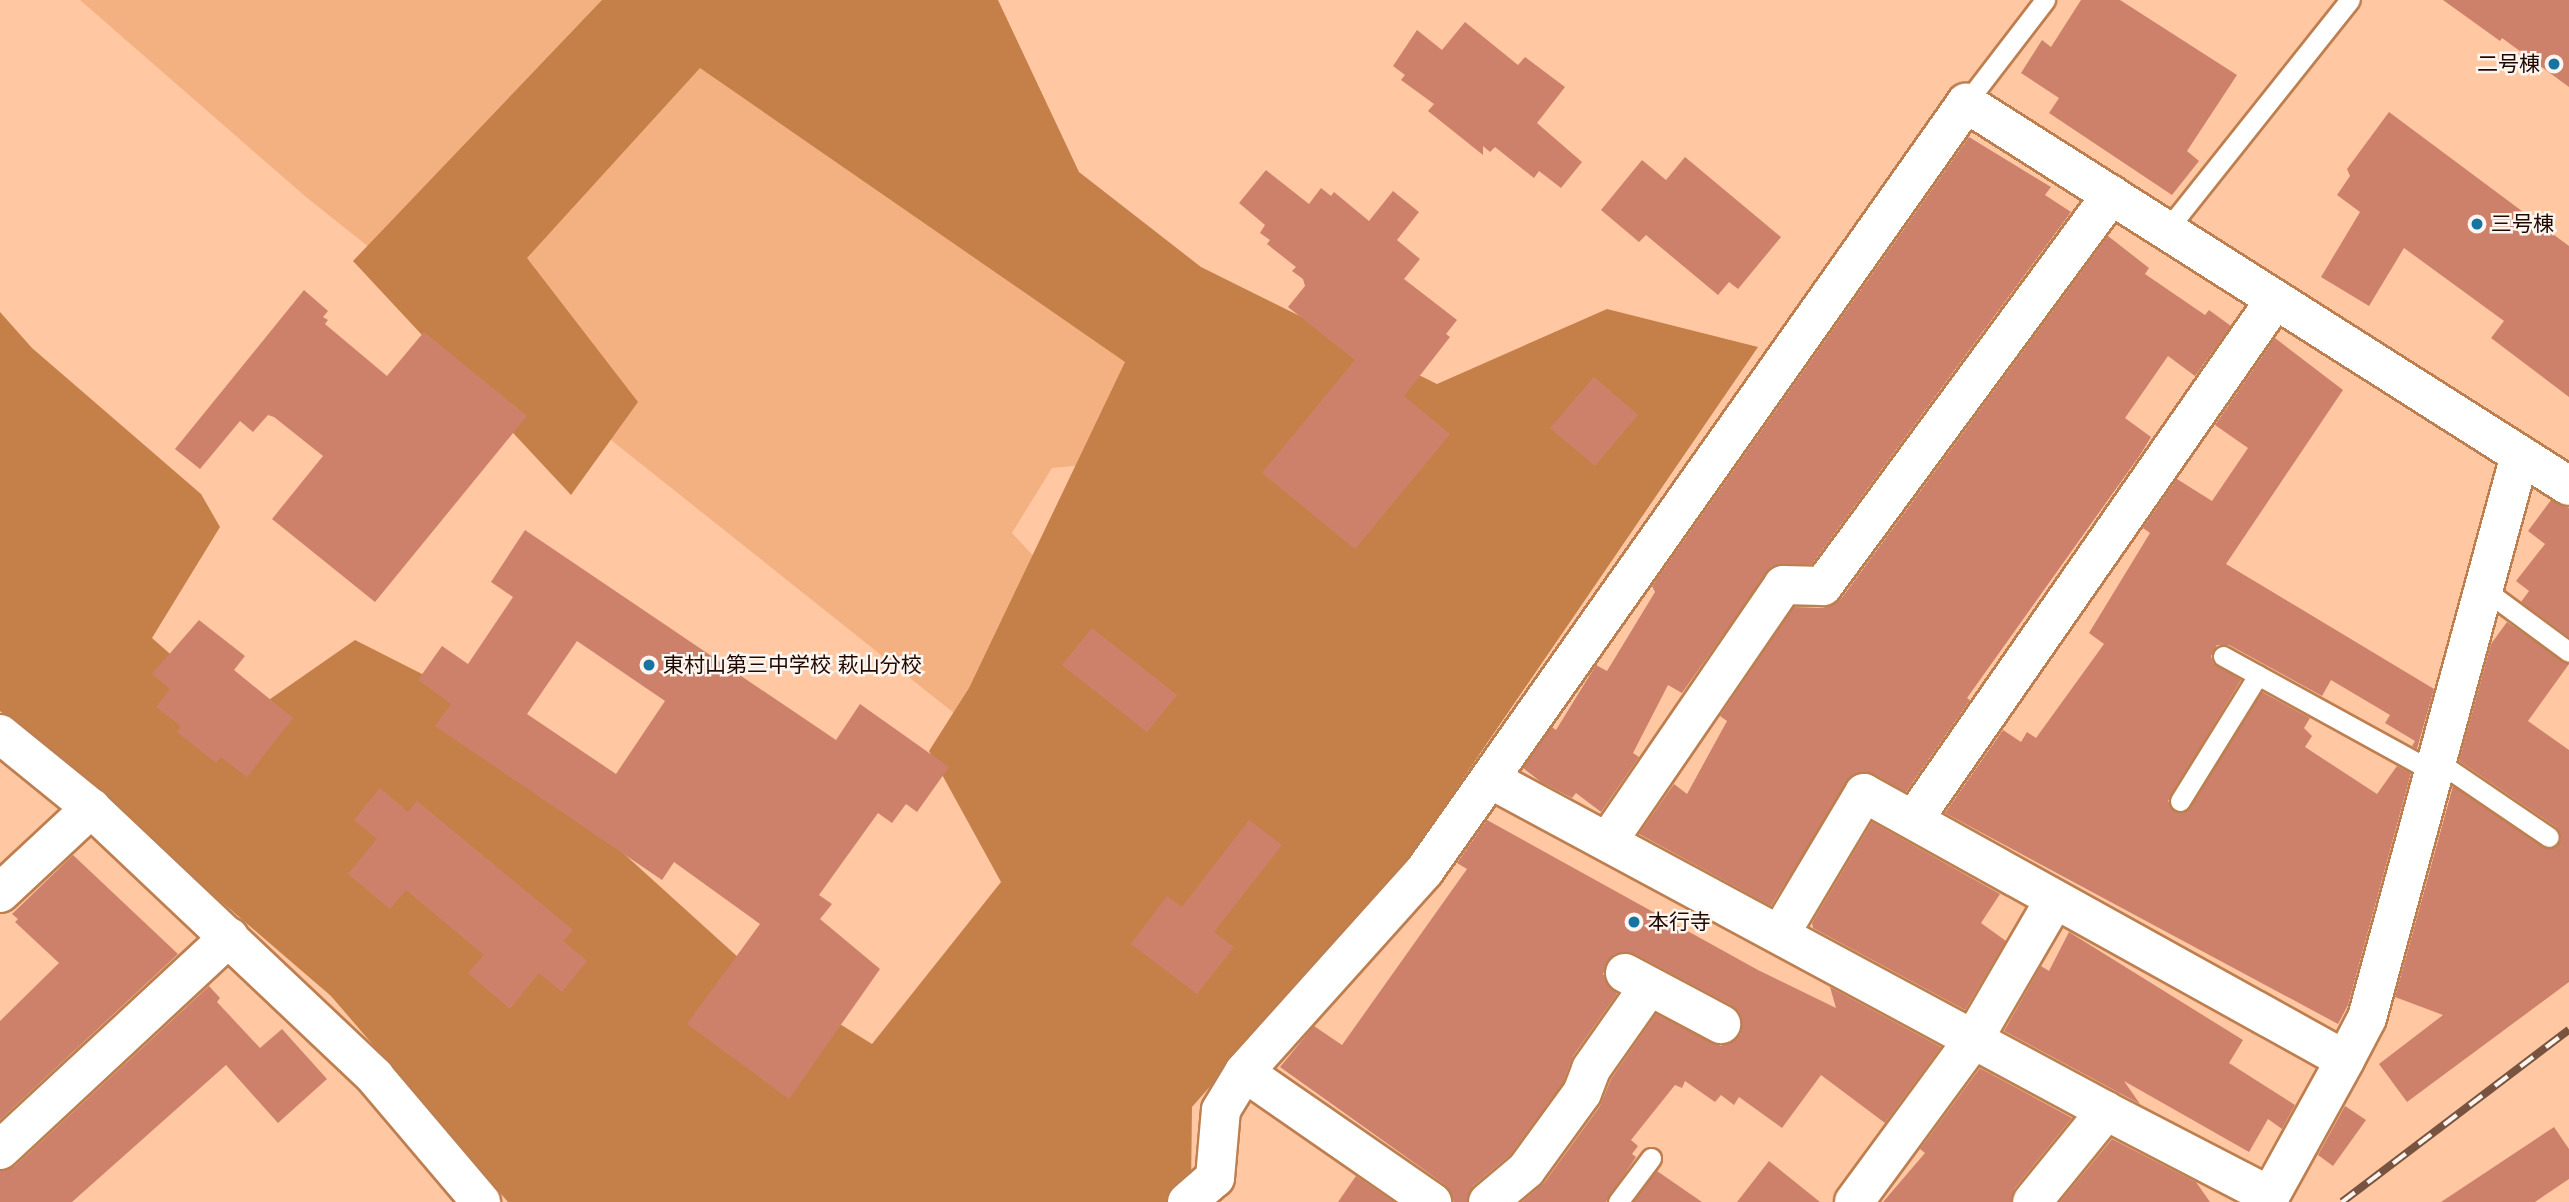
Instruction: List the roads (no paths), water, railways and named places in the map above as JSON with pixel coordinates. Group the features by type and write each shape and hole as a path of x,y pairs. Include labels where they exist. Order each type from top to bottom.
{"street":[{"path":"1206,1194 1221,1110 1244,1072 1425,870 1966,103 2569,486"},
{"path":"1608,841 1783,585 1823,586 2111,195"},
{"path":"1914,819 2275,300"},
{"path":"1490,779 1973,1040 2270,1196 2367,1018 2520,455"},
{"path":"0,734 91,808 375,1077 481,1202"},
{"path":"1780,934 1864,793 1914,819 2054,901 2345,1060"},
{"path":"0,892 91,808"},
{"path":"1854,1202 1973,1040 2054,901"},
{"path":"0,1150 229,937"},
{"path":"1488,1202 1526,1170 1582,1093 1591,1069 1636,981 1721,1024"},
{"path":"1244,1072 1432,1202"},
{"path":"2032,1202 2106,1111"}],"lane":[{"path":"1966,103 2045,0"},
{"path":"2166,230 2350,0"},
{"path":"2484,590 2569,652"},
{"path":"2223,656 2436,766 2549,837"},
{"path":"2180,801 2258,675"},
{"path":"1618,1202 1651,1158"}],"railway":[{"path":"2342,1202 2569,1030"}],"place":[{"name":"二号棟","path":"2554,64"},
{"name":"三号棟","path":"2477,224"},
{"name":"東村山第三中学校 萩山分校","path":"649,665"},
{"name":"本行寺","path":"1634,922"}]}
